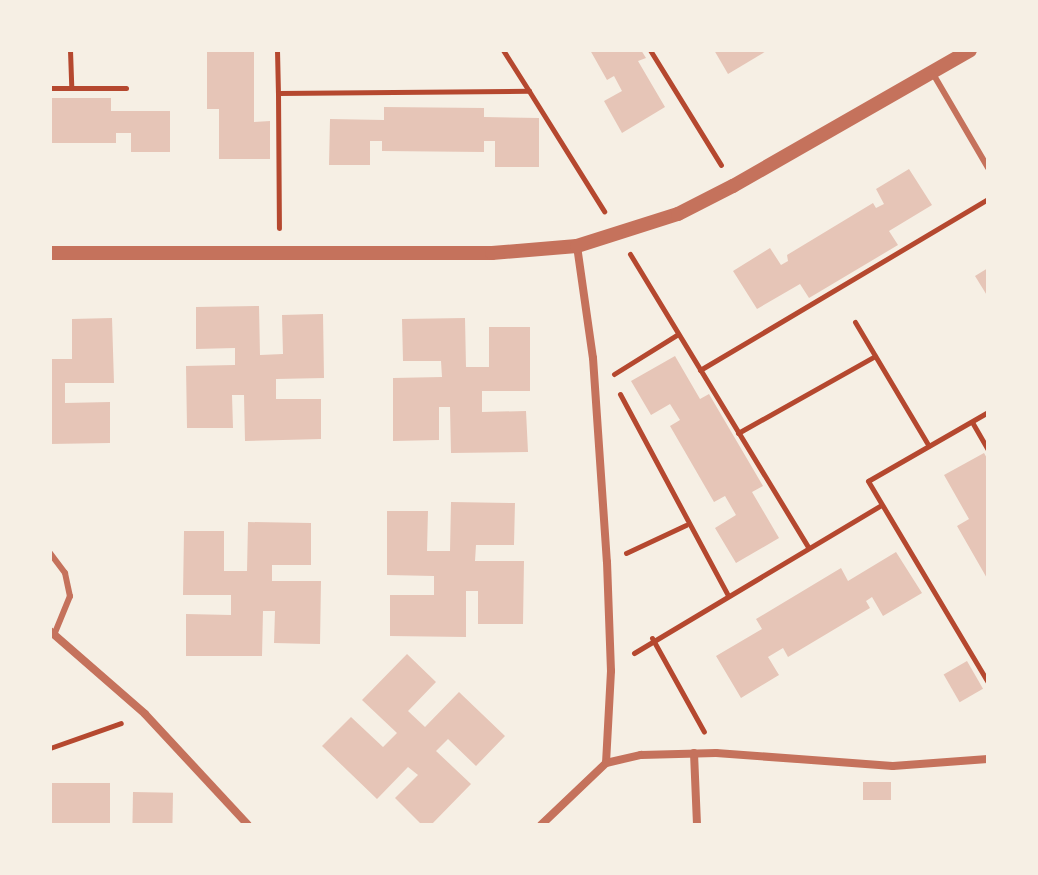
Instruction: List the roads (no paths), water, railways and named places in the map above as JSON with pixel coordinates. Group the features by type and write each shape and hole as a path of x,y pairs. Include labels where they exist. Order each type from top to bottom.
{"street":[{"path":"50,253 492,253 577,246 619,235 733,186 970,50"},
{"path":"577,246 593,358 607,562 611,671 606,763"},
{"path":"52,633 145,714 248,825"},
{"path":"694,753 697,825"},
{"path":"541,825 606,763 641,755 716,753 893,766 988,759"}],"lane":[{"path":"932,72 988,168"},
{"path":"50,553 65,573 70,596 52,633"}]}
